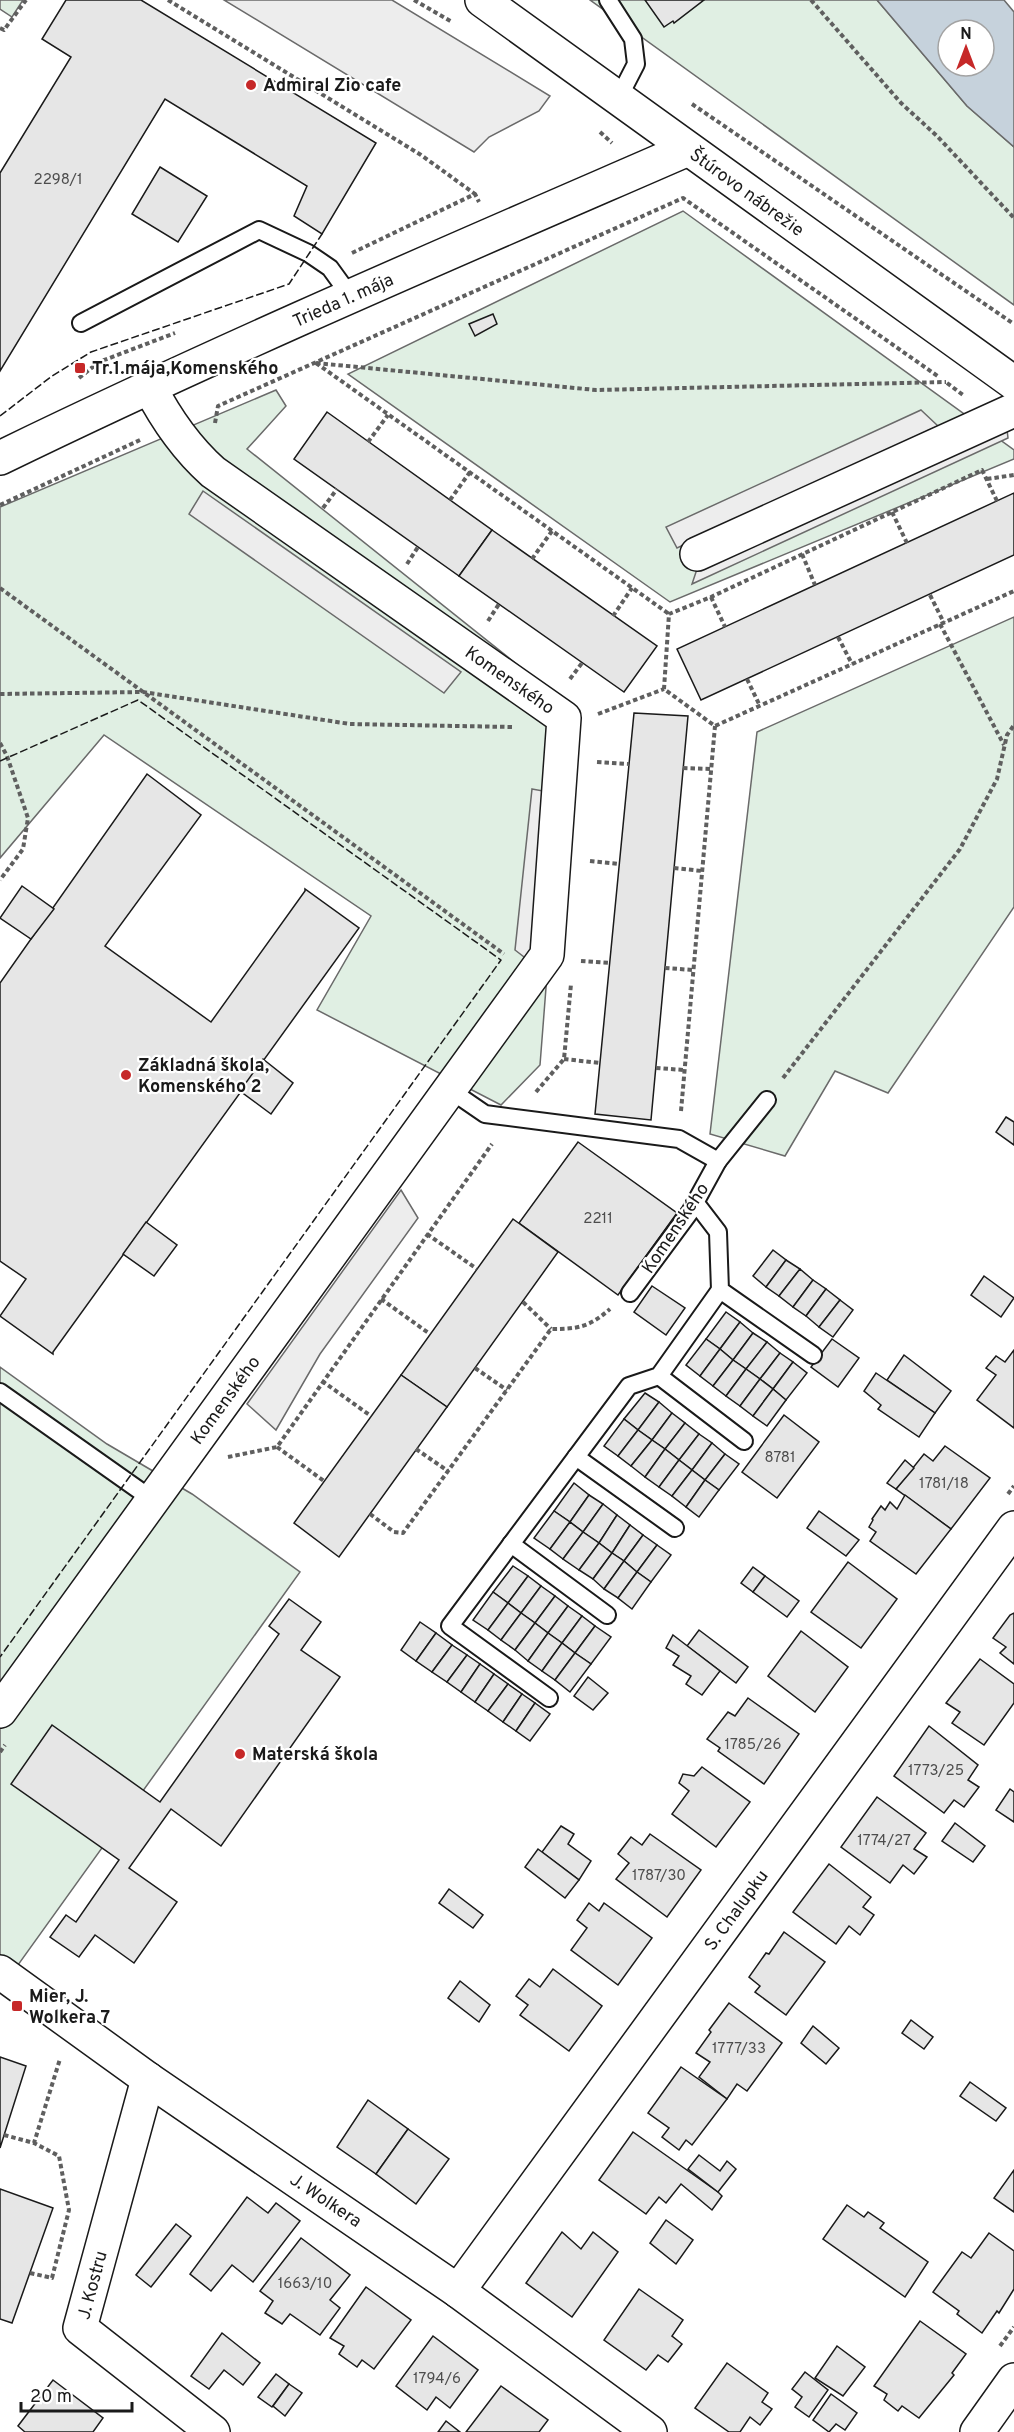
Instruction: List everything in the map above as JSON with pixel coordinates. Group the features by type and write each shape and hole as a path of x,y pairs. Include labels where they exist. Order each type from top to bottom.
{"street":[{"name":"Štúrovo nábrežie","path":"482,0 1014,382"},
{"name":"Trieda 1. mája","path":"0,458 149,386 495,232 688,150"},
{"name":"Komenského","path":"0,1711 547,956 564,717 213,471 196,457 171,426 149,386"},
{"path":"697,554 1004,415"},
{"name":"S. Chalupku","path":"458,2290 1014,1528"},
{"name":"J. Wolkera","path":"0,1971 148,2079 458,2290 650,2432"},
{"name":"J. Kostru","path":"148,2079 81,2328 213,2432"},
{"path":"977,2432 1014,2380"}],"lane":[{"path":"608,0 633,39 636,64 618,99"},
{"path":"81,323 259,230 308,253 330,268 351,297"},
{"name":"Komenského","path":"450,1090 485,1114 679,1139 718,1161"},
{"name":"Komenského","path":"630,1293 695,1202 718,1161 766,1100"},
{"path":"549,1698 450,1626 629,1386 659,1376 720,1290 718,1232 695,1202"},
{"path":"720,1290 813,1355"},
{"path":"659,1376 744,1441"},
{"path":"0,1392 153,1500"},
{"path":"576,1457 675,1528"},
{"path":"511,1544 606,1615"}],"path":[{"path":"0,28 4,30 26,0"},
{"path":"168,0 421,155 475,194"},
{"path":"811,0 901,102 937,136 1014,218"},
{"path":"685,98 1014,324"},
{"path":"0,505 171,426 683,198 946,382 1004,415"},
{"path":"315,363 596,390 946,382"},
{"path":"315,363 669,614"},
{"path":"215,426 218,406"},
{"path":"368,442 388,415"},
{"path":"669,614 711,597 982,470 997,501"},
{"path":"450,500 470,472"},
{"path":"987,479 1014,475"},
{"path":"317,515 337,489"},
{"path":"892,512 907,543"},
{"path":"532,559 552,531"},
{"path":"406,565 418,547"},
{"path":"802,554 815,585"},
{"path":"0,588 506,955"},
{"path":"614,616 632,588"},
{"path":"715,726 1014,591"},
{"path":"930,594 942,624 1005,746"},
{"path":"711,597 725,627"},
{"path":"488,623 500,604"},
{"path":"669,614 664,689 715,726"},
{"path":"838,637 852,664"},
{"path":"569,681 582,663"},
{"path":"747,679 760,706"},
{"path":"0,694 143,692 350,724 563,728"},
{"path":"589,708 598,714"},
{"path":"766,1100 960,849 997,779 1007,735 1014,725"},
{"path":"679,1139 715,726"},
{"path":"0,743 7,756 28,818 24,849 0,880"},
{"path":"593,761 629,765"},
{"path":"683,768 711,770"},
{"path":"583,861 619,864"},
{"path":"674,868 702,871"},
{"path":"574,961 610,963"},
{"path":"665,968 693,970"},
{"path":"564,1059 600,1063"},
{"path":"656,1068 684,1070"},
{"path":"427,1234 477,1269"},
{"path":"523,1302 551,1329 575,1329 594,1323 630,1293"},
{"path":"381,1299 430,1334"},
{"path":"370,1514 394,1532 403,1533 551,1329"},
{"path":"475,1368 507,1390"},
{"path":"321,1381 371,1416"},
{"path":"218,1459 277,1447 324,1481"},
{"path":"416,1449 448,1472"},
{"path":"1007,1495 1014,1486"},
{"path":"34,2144 60,2057"},
{"path":"4,2135 34,2144 59,2156 69,2210 52,2278 30,2273"}],"green space":[{"path":"0,0 23,0 12,17 0,9"},
{"path":"590,0 877,0 936,69 936,78 943,78 967,106 1014,147 1014,305"},
{"path":"683,211 1014,450 1014,459 670,602 348,374"},
{"path":"276,390 286,406 247,449 568,705 540,1065 501,1105 317,1010 371,916 104,735 0,858 0,507"},
{"path":"1014,617 1014,907 888,1093 835,1071 785,1156 710,1134 757,732"},
{"path":"0,1367 107,1444 192,1494 300,1572 0,1990"}],"shaded area":[{"path":"224,0 392,0 550,96 539,111 489,137 474,152"},
{"path":"877,0 1004,0 1014,12 1014,147 967,106 943,78 996,78 996,18 936,18 936,69"},
{"path":"921,410 938,426 677,548 666,527"},
{"path":"1006,421 1008,438 692,584 699,563"},
{"path":"203,491 461,672 444,693 189,514"},
{"path":"532,789 549,792 541,908 528,960 515,950"},
{"path":"401,1190 418,1218 320,1354 276,1430 247,1404"}],"building":[{"path":"66,0 141,0 376,143 322,234 294,216 307,186 165,99 0,371 0,173 71,57 42,39"},
{"path":"645,0 704,0 674,23 673,21 664,27"},
{"path":"160,167 207,196 178,242 132,214"},
{"path":"493,314 497,324 475,336 469,324"},
{"path":"327,412 492,530 459,576 294,459"},
{"path":"1014,493 1014,555 701,700 677,649"},
{"path":"492,530 657,646 624,692 459,576"},
{"path":"634,713 688,716 651,1120 595,1114"},
{"name":"Základná škola, Komenského 2","path":"147,774 201,815 105,946 211,1022 305,889 359,928 53,1354 0,1316 26,1279 0,1261 0,983"},
{"path":"22,886 54,909 31,939 0,918"},
{"path":"263,1059 293,1083 271,1114 240,1091"},
{"path":"1006,1117 1014,1122 1014,1145 996,1132"},
{"path":"578,1142 677,1213 618,1295 519,1223"},
{"path":"513,1219 558,1252 447,1407 401,1375"},
{"path":"146,1222 177,1245 154,1276 123,1254"},
{"path":"773,1250 786,1260 766,1287 753,1276"},
{"path":"786,1260 800,1269 779,1296 766,1287"},
{"path":"800,1269 813,1280 793,1307 779,1296"},
{"path":"984,1276 1014,1298 1001,1317 971,1295"},
{"path":"813,1280 826,1289 806,1316 793,1307"},
{"path":"652,1286 685,1308 666,1335 634,1312"},
{"path":"826,1289 840,1300 819,1327 806,1316"},
{"path":"840,1300 853,1310 833,1337 819,1327"},
{"path":"726,1312 740,1322 720,1349 706,1339"},
{"path":"740,1322 753,1333 733,1360 720,1349"},
{"path":"753,1333 767,1342 746,1369 733,1360"},
{"path":"706,1339 720,1349 700,1376 686,1365"},
{"path":"832,1339 859,1358 838,1387 811,1367"},
{"path":"767,1342 780,1353 760,1379 746,1369"},
{"path":"720,1349 733,1360 713,1386 700,1376"},
{"path":"1014,1350 1014,1428 977,1400 996,1375 986,1368 996,1356 1005,1362"},
{"path":"780,1353 793,1362 773,1389 760,1379"},
{"path":"904,1355 951,1391 935,1413 887,1380"},
{"path":"733,1360 746,1369 726,1396 713,1386"},
{"path":"793,1362 807,1373 786,1400 773,1389"},
{"path":"746,1369 760,1379 740,1406 726,1396"},
{"path":"876,1373 935,1413 919,1437 878,1409 881,1405 864,1391"},
{"path":"401,1375 447,1407 339,1557 294,1523"},
{"path":"760,1379 773,1389 753,1416 740,1406"},
{"path":"773,1389 786,1400 767,1426 753,1416"},
{"path":"645,1393 659,1402 638,1430 624,1419"},
{"path":"659,1402 672,1413 652,1440 638,1430"},
{"path":"672,1413 685,1423 665,1449 652,1440"},
{"path":"784,1415 819,1442 777,1498 742,1472"},
{"path":"624,1419 638,1430 618,1456 604,1446"},
{"path":"685,1423 699,1434 679,1460 665,1449"},
{"path":"638,1430 652,1440 631,1466 618,1456"},
{"path":"699,1434 712,1443 692,1470 679,1460"},
{"path":"652,1440 665,1449 645,1477 631,1466"},
{"path":"712,1443 725,1454 705,1480 692,1470"},
{"path":"945,1446 990,1478 951,1529 896,1489 924,1454 933,1461"},
{"path":"665,1449 679,1460 659,1487 645,1477"},
{"path":"725,1454 739,1464 719,1490 705,1480"},
{"path":"679,1460 692,1470 672,1496 659,1487"},
{"path":"905,1460 914,1468 896,1489 887,1483"},
{"path":"692,1470 705,1480 686,1507 672,1496"},
{"path":"705,1480 719,1490 699,1517 686,1507"},
{"path":"574,1483 589,1495 570,1522 554,1511"},
{"path":"589,1495 603,1504 583,1532 570,1522"},
{"path":"905,1495 951,1529 916,1574 870,1541 876,1532 869,1527 881,1506 885,1510 890,1502 897,1509"},
{"path":"603,1504 617,1515 599,1543 583,1532"},
{"path":"554,1511 570,1522 550,1549 534,1538"},
{"path":"819,1511 859,1540 846,1556 807,1528"},
{"path":"617,1515 630,1525 612,1553 599,1543"},
{"path":"570,1522 583,1532 563,1559 550,1549"},
{"path":"630,1525 643,1535 624,1561 612,1553"},
{"path":"583,1532 599,1543 579,1570 563,1559"},
{"path":"643,1535 657,1545 637,1572 624,1561"},
{"path":"599,1543 612,1553 593,1579 579,1570"},
{"path":"657,1545 671,1555 651,1582 637,1572"},
{"path":"612,1553 624,1561 604,1589 593,1579"},
{"path":"624,1561 637,1572 618,1598 604,1589"},
{"path":"848,1562 897,1599 861,1648 811,1612"},
{"path":"513,1566 528,1576 508,1603 493,1592"},
{"path":"753,1567 765,1576 753,1592 741,1583"},
{"path":"637,1572 651,1582 632,1609 618,1598"},
{"path":"528,1576 541,1586 521,1613 508,1603"},
{"path":"765,1576 799,1601 787,1617 753,1592"},
{"path":"541,1586 555,1596 535,1623 521,1613"},
{"path":"493,1592 508,1603 488,1630 473,1620"},
{"path":"555,1596 568,1606 548,1633 535,1623"},
{"name":"Materská škola","path":"289,1599 321,1622 301,1650 340,1677 221,1846 171,1809 129,1868 177,1902 134,1963 95,1935 79,1957 50,1937 66,1915 76,1922 119,1860 11,1784 52,1725 160,1802 279,1634 269,1626"},
{"path":"508,1603 521,1613 501,1640 488,1630"},
{"path":"568,1606 582,1616 562,1643 548,1633"},
{"path":"521,1613 535,1623 515,1650 501,1640"},
{"path":"1014,1613 1014,1664 1000,1653 1006,1647 993,1638"},
{"path":"582,1616 595,1626 575,1653 562,1643"},
{"path":"420,1622 436,1633 416,1661 401,1650"},
{"path":"535,1623 548,1633 528,1661 515,1650"},
{"path":"595,1626 611,1637 591,1664 575,1653"},
{"path":"699,1630 748,1667 736,1683 687,1646"},
{"path":"801,1631 848,1667 815,1712 768,1676"},
{"path":"436,1633 452,1645 432,1672 416,1661"},
{"path":"548,1633 562,1643 542,1671 528,1661"},
{"path":"673,1635 720,1671 702,1695 686,1684 691,1676 673,1665 679,1656 666,1648"},
{"path":"562,1643 575,1653 555,1680 542,1671"},
{"path":"452,1645 467,1655 447,1682 432,1672"},
{"path":"575,1653 591,1664 570,1692 555,1680"},
{"path":"467,1655 480,1664 461,1692 447,1682"},
{"path":"980,1659 1014,1684 1014,1703 984,1745 952,1723 960,1712 946,1703"},
{"path":"480,1664 494,1674 475,1702 461,1692"},
{"path":"494,1674 508,1684 488,1711 475,1702"},
{"path":"588,1677 608,1693 593,1710 574,1696"},
{"path":"508,1684 522,1694 503,1722 488,1711"},
{"path":"522,1694 535,1703 516,1731 503,1722"},
{"path":"748,1698 799,1734 764,1784 718,1751 720,1748 707,1739 728,1712 735,1716"},
{"path":"535,1703 550,1714 530,1741 516,1731"},
{"path":"929,1726 978,1765 968,1780 979,1787 964,1807 954,1800 944,1813 894,1776"},
{"path":"702,1767 750,1802 716,1847 672,1814 689,1791 679,1783 683,1774 694,1776"},
{"path":"1010,1789 1014,1792 1014,1822 996,1810"},
{"path":"877,1797 926,1833 914,1849 927,1857 914,1874 903,1865 890,1883 841,1847"},
{"path":"955,1823 985,1846 973,1862 942,1841"},
{"path":"561,1826 574,1834 568,1844 591,1861 579,1880 542,1852"},
{"path":"650,1834 701,1870 667,1917 616,1879 629,1863 618,1854 631,1837 642,1845"},
{"path":"538,1849 579,1880 565,1898 525,1867"},
{"path":"829,1864 871,1897 863,1907 874,1915 860,1935 849,1926 836,1944 793,1912"},
{"path":"449,1889 483,1915 473,1928 439,1903"},
{"path":"589,1903 599,1911 604,1903 652,1938 618,1985 571,1950 587,1928 577,1920"},
{"path":"784,1932 825,1962 786,2015 755,1992 760,1986 749,1977"},
{"path":"553,1969 602,2006 569,2051 520,2015 528,2005 516,1996 529,1979 540,1987"},
{"path":"460,1981 490,2005 479,2022 448,1998"},
{"path":"729,2003 782,2043 747,2091 737,2084 727,2099 699,2077 710,2062 696,2053 711,2032 709,2030"},
{"path":"911,2020 933,2037 924,2049 902,2033"},
{"path":"813,2026 839,2048 826,2064 801,2043"},
{"path":"0,2057 26,2066 0,2148"},
{"path":"681,2067 727,2099 692,2145 686,2140 679,2150 662,2137 669,2128 648,2113"},
{"path":"970,2082 1006,2108 996,2121 960,2096"},
{"path":"368,2100 408,2129 376,2174 337,2147"},
{"path":"408,2129 449,2159 416,2204 376,2174"},
{"path":"633,2132 718,2192 722,2196 712,2210 681,2184 666,2203 659,2197 646,2214 599,2180"},
{"path":"699,2155 720,2171 727,2161 736,2169 718,2192 688,2169"},
{"path":"1014,2170 1014,2212 994,2198"},
{"path":"0,2189 53,2208 12,2323 0,2319"},
{"path":"247,2197 268,2213 276,2203 300,2221 253,2282 232,2265 211,2291 190,2274"},
{"path":"847,2205 864,2217 868,2212 884,2223 880,2228 928,2262 905,2297 823,2239"},
{"path":"666,2220 693,2240 676,2264 650,2243"},
{"path":"176,2224 191,2236 151,2287 136,2275"},
{"path":"562,2232 581,2249 593,2232 618,2252 572,2317 526,2283"},
{"path":"989,2233 1014,2251 1014,2289 999,2313 997,2311 982,2333 957,2314 959,2311 933,2292 962,2252 971,2258"},
{"path":"301,2238 350,2275 330,2300 340,2308 320,2335 290,2314 282,2324 265,2313 273,2301 260,2291"},
{"path":"366,2287 411,2320 374,2369 362,2360 357,2367 339,2354 344,2346 330,2338"},
{"path":"639,2289 683,2320 672,2336 682,2344 668,2362 658,2355 646,2370 604,2340"},
{"path":"920,2321 966,2354 952,2373 954,2375 919,2418 902,2406 898,2411 884,2400 887,2394 874,2386"},
{"path":"222,2333 260,2363 243,2385 224,2370 209,2389 191,2376"},
{"path":"433,2336 478,2370 450,2408 436,2397 427,2410 396,2386"},
{"path":"837,2346 865,2367 843,2396 815,2378"},
{"path":"727,2363 768,2393 762,2402 772,2409 760,2425 750,2417 740,2432 729,2432 695,2408"},
{"path":"805,2372 828,2390 809,2417 795,2407 802,2397 792,2389"},
{"path":"276,2374 289,2384 272,2407 258,2397"},
{"path":"53,2380 103,2418 93,2432 25,2432 18,2426"},
{"path":"289,2384 302,2393 285,2416 273,2406"},
{"path":"501,2386 548,2420 539,2432 466,2432"},
{"path":"831,2394 857,2413 845,2430 836,2424 829,2432 813,2420"},
{"path":"446,2421 460,2432 438,2432"}],"fence":[{"path":"0,416 52,376 91,352 289,284 322,234"},
{"path":"0,761 138,700 501,960 0,1657"}],"place":[{"name":"Admiral Zio cafe","path":"251,85"},
{"name":"Tr.1.mája,Komenského","path":"80,368"},
{"name":"Základná škola, Komenského 2","path":"126,1075"},
{"name":"Materská škola","path":"240,1754"},
{"name":"Mier, J. Wolkera 7","path":"17,2006"}]}
